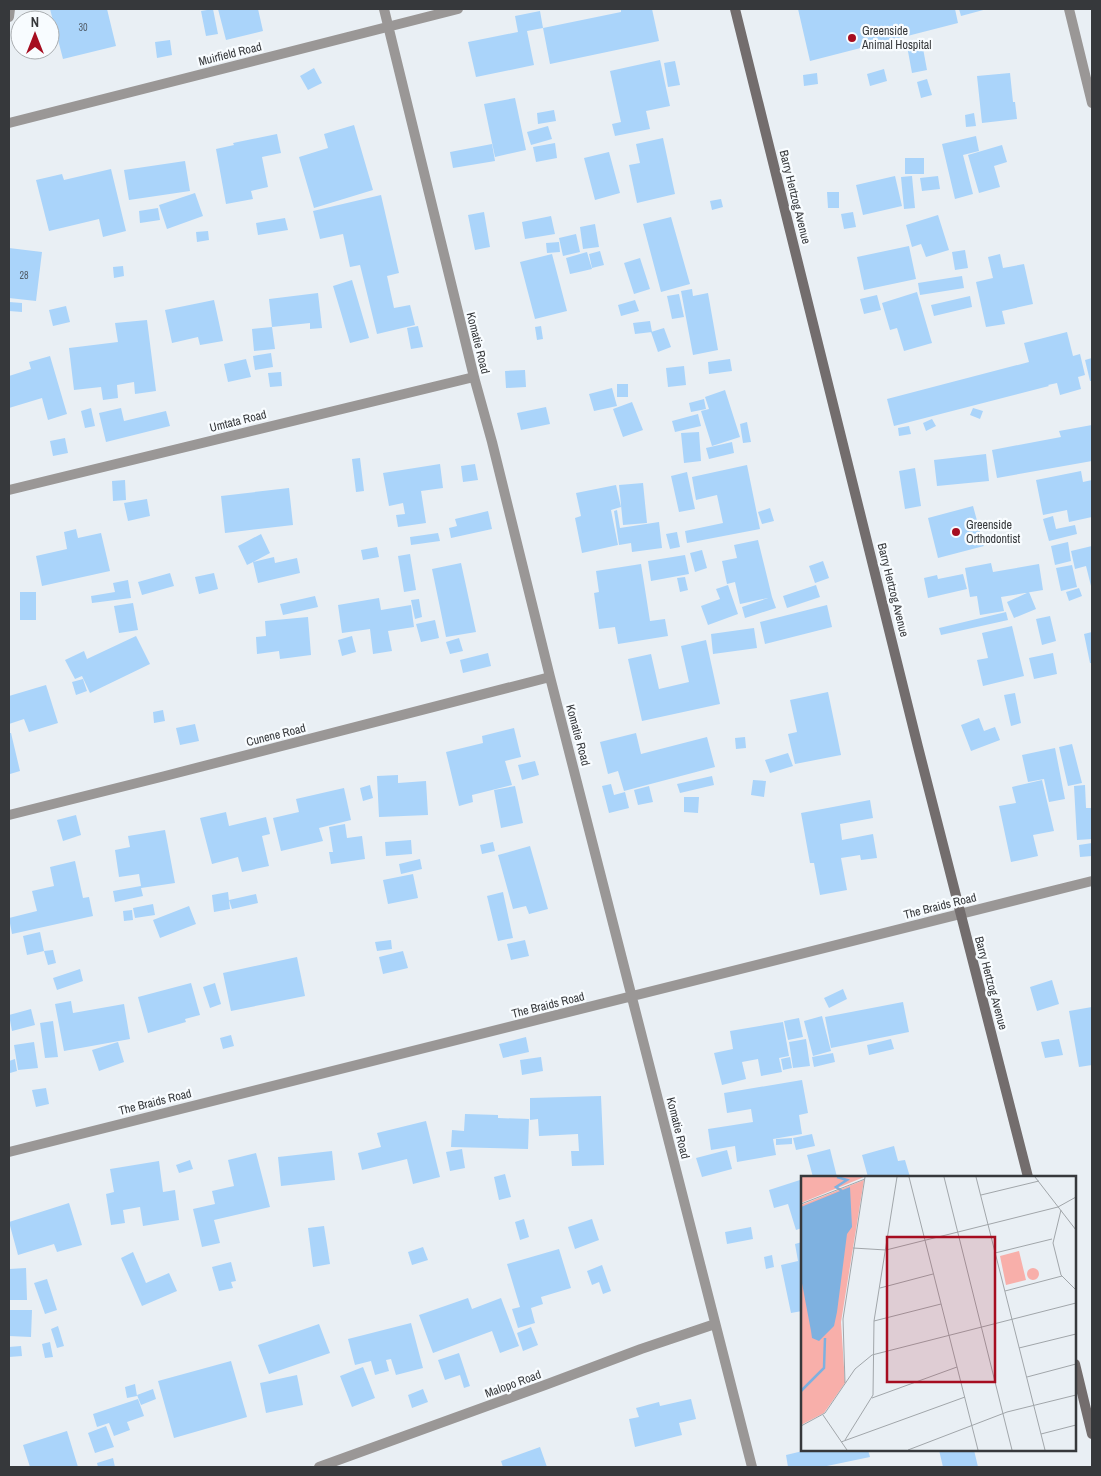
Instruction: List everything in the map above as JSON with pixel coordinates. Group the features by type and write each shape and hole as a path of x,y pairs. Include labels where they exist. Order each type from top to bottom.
{"main road":[{"name":"Barry Hertzog Avenue","path":"735,9 960,914 1028,1176"},
{"path":"1076,1368 1092,1434"}],"street":[{"path":"9,17 10,9"},
{"name":"Komatie Road","path":"384,9 474,376 752,1467"},
{"name":"Muirfield Road","path":"9,123 458,9"},
{"path":"1068,9 1092,103"},
{"name":"Umtata Road","path":"9,490 474,376"},
{"name":"Cunene Road","path":"9,814 194,769 550,677"},
{"name":"The Braids Road","path":"9,1152 1092,881"},
{"name":"Malopo Road","path":"319,1467 641,1349 715,1324"}],"building":[{"path":"107,9 116,46 63,59 60,47 60,10 50,10"},
{"path":"213,9 218,34 206,36 201,11"},
{"path":"218,9 258,9 263,31 226,40"},
{"path":"621,9 652,9 659,41 550,64 543,28 621,12"},
{"name":"Greenside Animal Hospital","path":"798,9 955,9 958,23 810,61"},
{"path":"959,9 987,9 961,16"},
{"path":"540,11 543,28 527,31 534,65 476,77 468,42 518,32 515,16"},
{"path":"170,40 172,55 157,58 155,42"},
{"path":"922,43 927,70 912,73 907,46"},
{"path":"660,60 670,106 646,111 650,129 615,136 612,124 621,122 610,71"},
{"path":"675,61 680,85 668,87 664,63"},
{"path":"314,68 322,83 308,90 300,76"},
{"path":"884,69 887,81 870,86 867,74"},
{"path":"817,73 818,84 804,86 803,75"},
{"path":"1010,73 1017,119 982,123 977,76"},
{"path":"927,79 932,95 921,98 917,82"},
{"path":"515,98 526,150 495,157 484,104"},
{"path":"554,110 556,121 538,124 537,113"},
{"path":"974,113 976,126 966,127 965,115"},
{"path":"354,125 373,190 314,208 299,157 328,148 324,134"},
{"path":"548,126 552,139 531,145 527,132"},
{"path":"277,134 281,153 262,157 268,187 251,191 253,199 226,204 216,149 234,145 233,143"},
{"path":"976,136 979,151 963,155 973,194 955,199 942,144"},
{"path":"663,138 675,194 637,203 629,165 640,163 636,144"},
{"path":"555,143 557,158 536,162 533,147"},
{"path":"492,144 495,161 453,168 450,152"},
{"path":"1002,145 1007,162 994,166 1000,187 979,193 968,155"},
{"path":"609,152 620,193 595,200 584,158"},
{"path":"905,158 924,158 924,174 905,174"},
{"path":"185,161 190,191 129,200 124,170"},
{"path":"111,169 126,231 103,237 99,219 49,231 36,180 62,174 64,180"},
{"path":"895,176 902,206 863,215 856,185"},
{"path":"912,176 915,208 904,209 901,177"},
{"path":"938,176 940,189 922,191 920,178"},
{"path":"827,192 839,192 839,208 828,208"},
{"path":"195,193 203,216 167,229 159,205"},
{"path":"381,195 399,273 387,276 394,308 410,305 415,325 377,334 360,265 350,267 343,234 320,239 313,211"},
{"path":"721,199 723,207 712,210 710,201"},
{"path":"158,208 160,220 140,223 139,211"},
{"path":"484,212 490,247 475,250 468,215"},
{"path":"853,212 856,227 844,229 841,214"},
{"path":"938,215 949,250 926,257 921,244 912,247 906,225"},
{"path":"551,216 555,234 525,239 522,222"},
{"path":"671,217 690,284 661,292 643,224"},
{"path":"285,218 288,230 258,235 256,223"},
{"path":"595,224 599,247 583,249 580,227"},
{"path":"208,231 209,240 197,242 196,232"},
{"path":"576,234 580,252 563,256 559,238"},
{"path":"559,242 560,252 547,253 546,243"},
{"path":"909,246 916,279 864,290 857,257"},
{"path":"9,248 42,252 36,301 9,298"},
{"path":"965,250 968,268 955,270 952,252"},
{"path":"600,251 604,265 592,268 589,254"},
{"path":"587,252 592,269 570,274 566,258"},
{"path":"552,254 567,311 535,319 520,262"},
{"path":"1000,254 1003,268 1024,264 1033,304 1002,311 1005,324 986,327 976,282 993,278 988,257"},
{"path":"640,258 650,289 634,294 624,263"},
{"path":"123,266 124,276 114,278 113,267"},
{"path":"962,276 964,288 920,295 918,283"},
{"path":"352,280 369,338 350,343 333,286"},
{"path":"692,289 693,296 708,293 718,350 693,355 681,291"},
{"path":"917,292 932,343 904,351 897,328 890,330 882,303"},
{"path":"318,293 322,328 310,329 310,323 272,327 269,299"},
{"path":"679,294 684,317 672,319 667,296"},
{"path":"877,295 881,310 864,314 860,299"},
{"path":"970,296 972,307 934,316 931,305"},
{"path":"214,300 223,341 200,345 198,337 172,343 165,310"},
{"path":"635,300 639,311 621,316 618,305"},
{"path":"9,302 22,303 22,312 9,311"},
{"path":"66,306 70,322 53,326 49,310"},
{"path":"147,320 156,391 135,394 134,382 117,385 118,398 103,400 101,387 74,390 69,348 118,342 115,323"},
{"path":"650,321 652,332 635,334 633,323"},
{"path":"418,326 423,347 411,349 407,328"},
{"path":"541,326 543,339 537,340 535,327"},
{"path":"272,327 275,349 254,351 252,329"},
{"path":"664,328 671,347 658,352 651,332"},
{"path":"1067,332 1073,356 1080,354 1085,375 1078,377 1081,389 1060,395 1057,383 894,426 887,399 1029,362 1024,343"},
{"path":"271,353 273,367 255,370 253,356"},
{"path":"50,356 67,414 48,420 42,398 9,408 9,376 31,369 29,362"},
{"path":"1092,358 1092,381 1090,381 1085,360"},
{"path":"246,359 251,377 228,382 224,364"},
{"path":"730,359 732,371 709,374 708,362"},
{"path":"684,366 686,385 668,387 666,368"},
{"path":"525,370 526,387 506,388 505,371"},
{"path":"281,372 282,386 270,387 268,373"},
{"path":"617,384 628,384 628,397 617,397"},
{"path":"612,388 617,406 594,411 589,394"},
{"path":"725,390 740,437 712,446 701,411 709,409 705,397"},
{"path":"704,399 706,409 691,412 689,403"},
{"path":"632,402 643,430 623,437 613,409"},
{"path":"546,407 550,424 521,430 517,413"},
{"path":"91,408 95,426 85,428 81,411"},
{"path":"121,408 124,421 166,411 170,426 106,442 99,413"},
{"path":"973,408 983,411 980,419 970,415"},
{"path":"698,414 701,426 675,432 672,421"},
{"path":"932,419 936,426 926,431 923,423"},
{"path":"747,422 751,442 743,443 740,424"},
{"path":"1092,425 1092,461 997,478 992,450 1061,437 1059,431"},
{"path":"909,426 911,434 899,436 898,428"},
{"path":"699,432 701,461 684,463 681,433"},
{"path":"65,438 68,453 53,456 50,441"},
{"path":"732,442 734,453 709,459 706,448"},
{"path":"986,454 989,481 937,486 934,460"},
{"path":"360,458 364,491 356,492 352,459"},
{"path":"440,464 443,488 421,491 426,523 398,527 396,515 405,514 403,503 389,506 383,473"},
{"path":"475,464 478,480 463,482 461,466"},
{"path":"747,465 760,529 687,543 685,531 723,523 717,495 696,500 692,477"},
{"path":"915,468 921,506 905,509 899,471"},
{"path":"1081,471 1083,482 1092,480 1092,517 1069,522 1067,510 1043,515 1036,480"},
{"path":"687,472 695,509 679,512 671,476"},
{"path":"125,480 126,500 113,501 112,481"},
{"path":"643,483 647,523 623,525 619,485"},
{"path":"616,485 621,507 611,510 618,545 582,553 575,518 581,516 576,493"},
{"path":"289,488 293,525 225,533 221,496"},
{"path":"147,499 150,516 128,521 124,503"},
{"name":"Greenside Orthodontist","path":"973,506 984,546 938,558 928,518"},
{"path":"770,508 774,521 762,524 758,512"},
{"path":"617,510 620,528 659,522 662,548 632,552 631,543 619,545 614,511"},
{"path":"488,511 492,529 451,538 449,528 457,526 455,519"},
{"path":"1053,516 1056,529 1075,525 1077,534 1049,541 1043,519"},
{"path":"76,529 78,538 101,533 110,571 42,586 36,556 67,549 64,532"},
{"path":"677,532 680,547 670,549 666,534"},
{"path":"438,533 440,541 411,545 410,537"},
{"path":"261,534 270,553 247,565 238,546"},
{"path":"758,540 776,608 745,618 742,607 768,598 740,604 735,582 727,584 722,561 737,558 734,545"},
{"path":"1068,542 1071,561 1055,565 1051,546"},
{"path":"1092,546 1092,590 1086,566 1075,569 1071,551"},
{"path":"377,547 379,557 363,560 361,550"},
{"path":"702,550 707,568 695,572 690,553"},
{"path":"410,554 416,590 404,592 398,556"},
{"path":"685,555 689,574 651,581 648,561"},
{"path":"274,557 275,563 297,558 300,573 258,583 253,562"},
{"path":"823,561 829,578 815,583 809,566"},
{"path":"461,563 476,632 446,637 432,569"},
{"path":"991,563 993,572 1039,564 1043,590 1001,597 1004,611 980,615 977,596 970,597 965,568"},
{"path":"641,564 650,621 665,619 668,636 618,644 615,627 599,629 594,593 599,592 596,571"},
{"path":"1072,565 1077,587 1061,591 1056,568"},
{"path":"170,573 174,586 142,595 138,582"},
{"path":"214,573 218,589 199,594 195,577"},
{"path":"963,574 967,589 928,598 924,578 937,575 938,579"},
{"path":"685,577 688,590 680,592 677,578"},
{"path":"128,580 131,598 92,603 91,596 115,592 113,583"},
{"path":"728,585 738,614 708,625 701,606 720,599 716,589"},
{"path":"816,585 820,597 787,608 783,596"},
{"path":"1079,588 1082,596 1069,601 1066,592"},
{"path":"20,592 36,592 36,620 20,620"},
{"path":"1029,592 1036,609 1014,618 1007,602"},
{"path":"315,596 318,607 283,615 280,604"},
{"path":"379,598 381,610 411,605 414,627 388,631 392,651 373,654 370,629 342,633 338,605"},
{"path":"419,599 422,617 415,619 411,600"},
{"path":"133,603 138,630 119,633 114,606"},
{"path":"827,605 832,627 765,644 760,622"},
{"path":"1006,612 1008,620 941,635 939,628"},
{"path":"1050,616 1056,641 1042,645 1036,619"},
{"path":"308,617 311,655 280,659 279,651 257,654 256,637 266,636 265,621"},
{"path":"435,620 439,638 421,642 416,624"},
{"path":"1012,626 1024,676 983,686 977,660 988,658 982,633"},
{"path":"754,628 757,648 713,654 711,634"},
{"path":"1092,632 1092,663 1090,663 1084,634"},
{"path":"136,636 150,664 90,693 82,676 75,679 65,660 84,651 87,659"},
{"path":"352,636 356,652 342,656 338,640"},
{"path":"459,638 463,651 450,654 446,642"},
{"path":"706,640 720,704 642,721 628,659 651,654 659,689 689,682 681,646"},
{"path":"488,653 491,666 463,673 460,660"},
{"path":"1053,653 1057,674 1034,679 1029,658"},
{"path":"83,679 87,691 76,695 72,682"},
{"path":"46,685 58,723 29,732 24,719 9,724 9,696"},
{"path":"828,692 841,755 795,764 788,734 797,732 790,700"},
{"path":"1015,693 1021,723 1011,726 1004,695"},
{"path":"163,710 165,721 154,723 153,712"},
{"path":"979,718 984,731 995,727 1000,740 971,751 961,725"},
{"path":"195,724 199,741 180,745 176,728"},
{"path":"514,728 521,757 505,761 512,785 472,795 473,802 459,806 446,752 483,743 482,736"},
{"path":"9,733 11,733 20,771 10,774"},
{"path":"636,733 641,754 707,737 715,767 624,791 618,771 608,774 600,742"},
{"path":"745,737 746,748 736,749 735,738"},
{"path":"1072,744 1082,783 1068,786 1059,747"},
{"path":"1055,748 1065,799 1049,802 1044,779 1028,782 1022,755"},
{"path":"788,753 793,766 770,773 765,760"},
{"path":"535,761 539,775 522,780 518,765"},
{"path":"398,775 398,783 426,781 428,815 379,817 377,776"},
{"path":"712,776 714,785 680,793 677,784"},
{"path":"753,780 766,781 764,797 751,795"},
{"path":"1042,780 1054,831 1033,835 1038,856 1011,862 999,806 1016,803 1012,787"},
{"path":"611,784 614,795 625,792 629,808 609,813 602,786"},
{"path":"370,785 373,798 363,801 360,788"},
{"path":"1085,785 1086,808 1092,808 1092,839 1077,840 1074,786"},
{"path":"515,786 523,823 501,828 494,790"},
{"path":"649,786 653,802 638,805 634,790"},
{"path":"344,788 351,820 319,828 323,841 281,851 273,818 299,812 296,799"},
{"path":"684,797 699,797 698,813 684,812"},
{"path":"870,800 873,818 840,824 842,840 873,834 877,858 861,860 860,855 841,858 847,890 820,895 814,863 810,863 801,813"},
{"path":"226,812 229,826 266,817 270,834 262,836 269,866 242,872 238,857 212,864 200,818"},
{"path":"76,815 81,835 63,841 57,820"},
{"path":"345,824 347,838 362,836 365,859 331,864 329,852 333,852 329,827"},
{"path":"165,830 175,883 141,888 143,896 115,902 113,891 141,886 139,874 119,877 115,850 130,847 128,836"},
{"path":"411,840 412,854 386,856 385,842"},
{"path":"493,842 495,851 482,854 480,845"},
{"path":"1092,843 1092,856 1080,857 1079,845"},
{"path":"530,846 548,909 529,914 526,906 513,909 498,855"},
{"path":"420,859 422,869 401,874 399,864"},
{"path":"75,861 83,898 89,897 93,916 12,934 9,918 37,911 32,891 54,886 50,867"},
{"path":"413,874 418,898 388,904 383,880"},
{"path":"228,892 230,909 214,912 212,895"},
{"path":"503,892 513,938 498,941 487,896"},
{"path":"256,894 258,903 232,909 229,900"},
{"path":"153,904 155,915 135,918 133,908"},
{"path":"189,906 196,924 160,938 153,920"},
{"path":"132,910 133,920 124,921 123,911"},
{"path":"40,932 44,951 27,955 23,936"},
{"path":"391,940 392,949 377,951 375,942"},
{"path":"525,940 529,956 511,960 507,944"},
{"path":"53,950 56,963 48,965 44,951"},
{"path":"403,951 408,968 383,974 379,957"},
{"path":"297,957 305,996 231,1011 223,973"},
{"path":"80,969 83,981 57,990 53,978"},
{"path":"1052,980 1059,1004 1037,1011 1030,987"},
{"path":"191,983 200,1015 185,1019 186,1022 148,1033 138,997"},
{"path":"215,983 221,1004 210,1008 203,987"},
{"path":"843,989 847,999 829,1008 824,998"},
{"path":"71,1001 73,1013 124,1004 130,1039 64,1051 55,1004"},
{"path":"903,1002 909,1032 831,1048 825,1017"},
{"path":"1092,1007 1092,1065 1079,1067 1069,1011"},
{"path":"31,1009 35,1025 12,1031 9,1015"},
{"path":"822,1016 831,1051 813,1056 804,1021"},
{"path":"799,1018 803,1037 788,1040 784,1021"},
{"path":"53,1021 58,1057 45,1058 40,1023"},
{"path":"783,1022 789,1056 779,1058 782,1072 761,1076 758,1059 742,1062 746,1079 722,1085 714,1053 733,1049 730,1031"},
{"path":"231,1035 234,1046 223,1049 220,1038"},
{"path":"526,1037 529,1052 503,1058 499,1044"},
{"path":"806,1039 810,1066 793,1068 789,1042"},
{"path":"891,1039 894,1049 869,1055 867,1045"},
{"path":"1059,1039 1063,1055 1045,1058 1041,1042"},
{"path":"34,1042 38,1068 18,1070 14,1045"},
{"path":"118,1042 124,1062 99,1071 92,1050"},
{"path":"833,1053 835,1062 814,1067 812,1057"},
{"path":"541,1057 543,1071 522,1075 520,1060"},
{"path":"790,1057 792,1068 783,1070 781,1059"},
{"path":"15,1059 17,1071 10,1073 9,1061"},
{"path":"802,1080 808,1113 799,1115 802,1134 773,1139 776,1155 737,1162 735,1146 711,1150 708,1129 753,1122 751,1109 727,1113 724,1093"},
{"path":"46,1088 49,1104 36,1107 32,1090"},
{"path":"601,1096 604,1165 572,1166 571,1151 579,1151 578,1134 539,1136 538,1119 530,1120 530,1098"},
{"path":"465,1114 498,1115 498,1118 529,1119 528,1149 451,1147 452,1130 464,1131"},
{"path":"426,1121 440,1177 413,1184 407,1159 362,1170 358,1153 381,1147 377,1133"},
{"path":"812,1134 815,1146 796,1150 793,1138"},
{"path":"792,1138 792,1144 776,1145 776,1139"},
{"path":"894,1146 898,1161 905,1160 910,1176 868,1176 862,1155"},
{"path":"462,1149 465,1168 450,1171 446,1152"},
{"path":"830,1149 837,1176 813,1176 807,1155"},
{"path":"727,1150 732,1169 702,1177 696,1158"},
{"path":"332,1151 335,1180 281,1186 278,1157"},
{"path":"256,1153 270,1207 214,1220 220,1243 202,1247 193,1209 215,1204 212,1191 234,1186 228,1160"},
{"path":"190,1160 193,1169 179,1173 176,1165"},
{"path":"159,1161 163,1192 175,1190 179,1220 143,1226 140,1207 123,1210 125,1223 111,1225 106,1194 114,1192 110,1169"},
{"path":"505,1174 511,1197 499,1200 494,1177"},
{"path":"800,1180 801,1228 796,1230 788,1204 774,1208 769,1190"},
{"path":"69,1203 82,1245 57,1252 54,1244 18,1255 9,1222"},
{"path":"524,1219 529,1237 520,1240 515,1222"},
{"path":"592,1219 599,1240 575,1249 568,1227"},
{"path":"324,1226 330,1264 313,1267 308,1228"},
{"path":"751,1227 753,1239 727,1244 725,1232"},
{"path":"801,1242 801,1311 791,1313 781,1265 798,1261 795,1244"},
{"path":"423,1247 428,1260 412,1265 408,1252"},
{"path":"559,1249 571,1288 541,1297 543,1304 531,1308 535,1323 518,1328 512,1309 520,1307 507,1264"},
{"path":"133,1252 146,1283 169,1273 177,1291 142,1306 121,1258"},
{"path":"772,1255 774,1267 766,1269 764,1257"},
{"path":"231,1262 236,1281 231,1282 233,1288 219,1291 212,1267"},
{"path":"602,1265 611,1291 603,1294 599,1282 592,1285 587,1271"},
{"path":"26,1268 27,1300 9,1300 9,1269"},
{"path":"47,1279 57,1310 45,1314 34,1283"},
{"path":"468,1298 472,1309 501,1298 519,1346 500,1353 492,1331 433,1353 419,1315"},
{"path":"9,1310 32,1310 31,1337 9,1336"},
{"path":"411,1323 423,1368 396,1375 391,1359 386,1360 389,1371 375,1375 371,1361 355,1365 348,1339"},
{"path":"319,1324 330,1353 269,1374 258,1345"},
{"path":"58,1326 64,1346 57,1348 51,1329"},
{"path":"531,1327 538,1345 523,1351 517,1333"},
{"path":"50,1342 53,1357 45,1358 42,1344"},
{"path":"21,1346 22,1356 9,1357 9,1347"},
{"path":"459,1353 470,1386 464,1388 460,1375 445,1380 438,1360"},
{"path":"231,1361 247,1417 174,1438 158,1381"},
{"path":"363,1367 375,1398 352,1407 340,1376"},
{"path":"297,1375 303,1405 266,1413 260,1383"},
{"path":"135,1384 137,1396 127,1398 125,1387"},
{"path":"153,1389 156,1399 141,1405 137,1395"},
{"path":"423,1389 428,1402 412,1408 408,1395"},
{"path":"138,1399 144,1416 127,1422 130,1430 114,1436 109,1423 97,1427 93,1414"},
{"path":"691,1399 696,1419 679,1423 682,1435 635,1447 629,1419 639,1417 636,1408 659,1402 660,1406"},
{"path":"106,1426 114,1447 95,1453 88,1433"},
{"path":"67,1431 78,1467 30,1467 23,1445"},
{"path":"540,1447 547,1467 503,1467 501,1461"},
{"path":"803,1451 868,1451 870,1457 822,1467 788,1467 786,1455"},
{"path":"939,1451 974,1451 978,1467 943,1467"},
{"path":"113,1458 115,1467 98,1467 97,1463"}],"place":[{"name":"Greenside Animal Hospital","path":"852,38"},
{"name":"Greenside Orthodontist","path":"956,532"}]}
